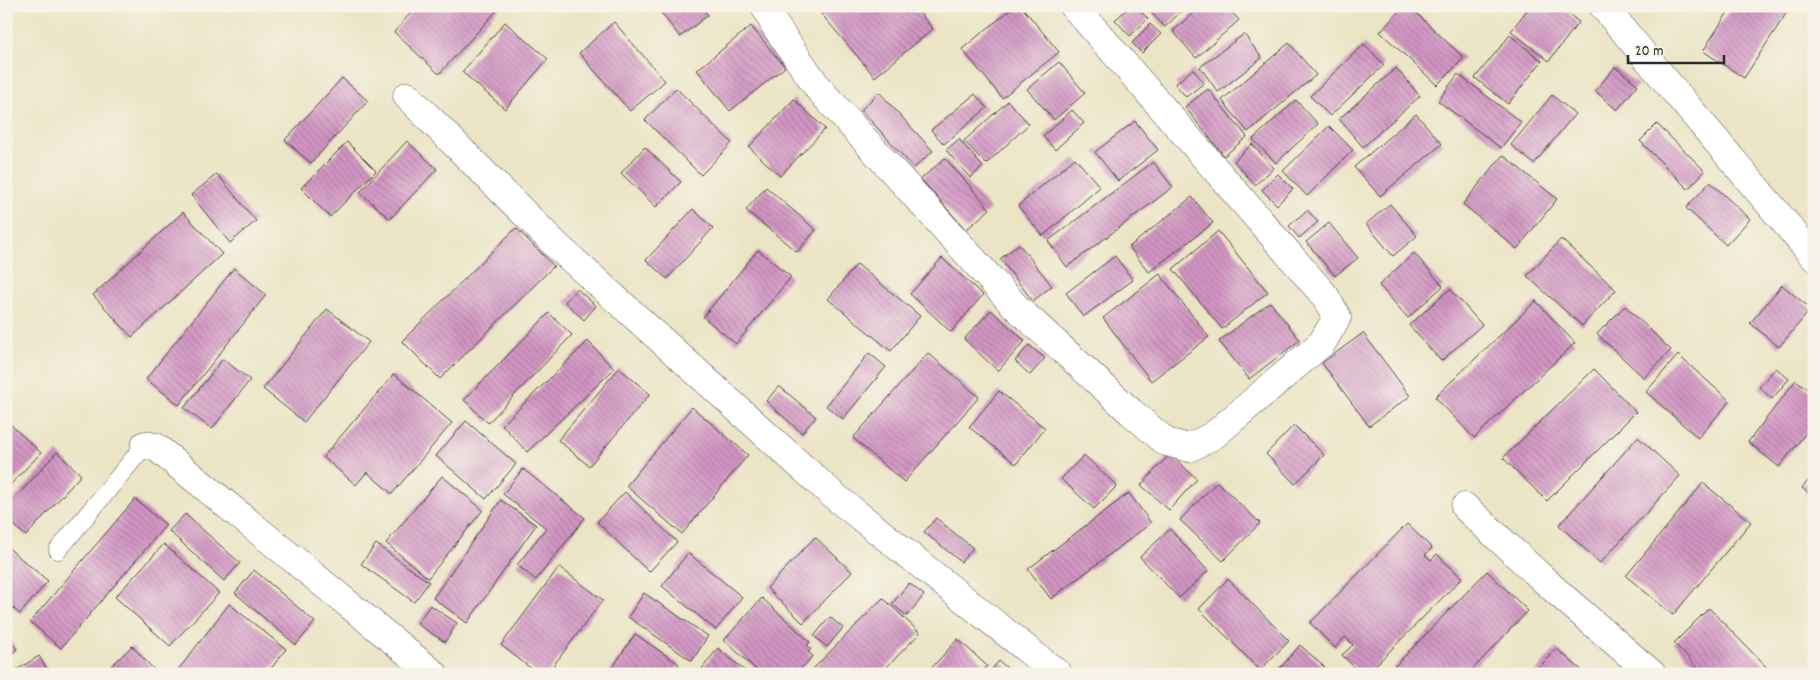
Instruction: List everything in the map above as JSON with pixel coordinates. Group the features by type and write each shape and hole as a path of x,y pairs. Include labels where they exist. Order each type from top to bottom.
{"street":[{"path":"765,6 774,24 818,88 1015,306 1166,442 1189,448 1214,435 1322,343 1337,317 1325,296 1074,6"},
{"path":"1603,6 1814,257"},
{"path":"407,96 556,245 833,495 1058,674"},
{"path":"145,445 156,448 434,674"},
{"path":"1465,507 1556,591 1652,674"}],"lane":[{"path":"58,550 145,445"}],"building":[{"path":"417,6 501,6 439,74 394,32"},
{"path":"656,6 701,6 708,15 680,37"},
{"path":"823,6 914,6 933,29 875,77 818,10"},
{"path":"1015,6 1021,6 1059,52 1002,98 962,49"},
{"path":"1130,6 1136,6 1148,19 1130,36 1115,20"},
{"path":"1145,6 1187,6 1165,27"},
{"path":"1201,6 1226,6 1239,20 1196,58 1173,31"},
{"path":"1404,6 1409,6 1464,58 1437,85 1380,32"},
{"path":"1530,6 1559,6 1579,22 1549,61 1511,31"},
{"path":"1732,6 1791,6 1744,78 1703,51"},
{"path":"505,22 548,59 505,109 462,72"},
{"path":"614,22 665,81 630,111 579,53"},
{"path":"1150,24 1161,34 1142,53 1132,43"},
{"path":"751,26 785,67 730,111 697,70"},
{"path":"1244,34 1262,58 1218,92 1200,67"},
{"path":"1510,35 1542,61 1508,104 1475,78"},
{"path":"1289,43 1316,75 1248,132 1222,100"},
{"path":"1364,44 1384,65 1330,116 1310,96"},
{"path":"1059,62 1085,93 1054,120 1027,89"},
{"path":"1615,67 1638,85 1617,110 1595,91"},
{"path":"1396,68 1420,96 1363,147 1339,119"},
{"path":"1193,69 1204,83 1186,97 1175,84"},
{"path":"1458,74 1521,122 1501,148 1438,101"},
{"path":"342,78 368,101 311,163 285,140"},
{"path":"676,88 732,143 701,175 645,120"},
{"path":"1208,89 1247,137 1224,156 1185,107"},
{"path":"879,92 933,151 914,168 861,110"},
{"path":"975,94 987,108 944,144 931,130"},
{"path":"1552,95 1575,114 1534,164 1511,145"},
{"path":"794,99 825,129 780,176 749,147"},
{"path":"1296,100 1318,124 1276,163 1253,139"},
{"path":"1008,101 1029,124 986,164 964,141"},
{"path":"1072,110 1084,123 1055,150 1043,136"},
{"path":"1416,114 1442,144 1380,196 1354,167"},
{"path":"1135,121 1158,150 1118,181 1095,152"},
{"path":"1657,124 1705,171 1688,189 1640,141"},
{"path":"1329,126 1353,150 1307,196 1283,171"},
{"path":"959,139 983,167 970,178 946,150"},
{"path":"407,141 437,169 390,219 360,192"},
{"path":"347,142 376,171 330,217 301,188"},
{"path":"1252,144 1274,168 1255,185 1234,161"},
{"path":"645,147 681,182 656,207 621,173"},
{"path":"1503,155 1557,199 1517,249 1463,204"},
{"path":"945,158 990,209 966,230 921,179"},
{"path":"1075,158 1100,187 1043,236 1018,206"},
{"path":"1153,162 1173,187 1067,267 1048,241"},
{"path":"217,174 256,221 230,243 191,195"},
{"path":"1278,174 1293,189 1277,205 1262,190"},
{"path":"1710,182 1750,219 1726,245 1686,208"},
{"path":"766,187 816,230 797,252 746,210"},
{"path":"1192,197 1213,223 1149,272 1129,247"},
{"path":"1390,204 1417,236 1393,256 1366,224"},
{"path":"693,209 713,228 667,279 646,260"},
{"path":"1307,210 1318,222 1299,238 1289,226"},
{"path":"183,212 222,254 132,337 93,295"},
{"path":"1329,223 1358,258 1335,276 1306,242"},
{"path":"516,228 554,266 440,379 402,341"},
{"path":"1218,231 1268,292 1222,329 1173,269"},
{"path":"1561,239 1616,290 1582,326 1527,276"},
{"path":"1019,244 1052,286 1033,301 1000,259"},
{"path":"758,250 791,277 736,344 703,317"},
{"path":"1414,253 1443,286 1408,318 1379,285"},
{"path":"1115,256 1133,280 1083,317 1066,293"},
{"path":"942,258 983,295 951,332 910,294"},
{"path":"857,264 920,316 891,351 828,299"},
{"path":"234,268 266,295 179,405 146,379"},
{"path":"1160,274 1209,337 1151,381 1103,318"},
{"path":"1782,285 1811,309 1779,347 1750,323"},
{"path":"577,289 596,306 584,320 565,302"},
{"path":"1450,289 1482,325 1441,361 1409,325"},
{"path":"1536,301 1575,343 1474,438 1435,397"},
{"path":"1270,302 1300,340 1249,379 1219,341"},
{"path":"1625,306 1671,350 1644,378 1597,334"},
{"path":"327,309 369,342 304,422 263,389"},
{"path":"991,310 1025,341 998,371 964,339"},
{"path":"549,313 572,335 488,423 464,400"},
{"path":"1363,333 1410,396 1369,426 1322,363"},
{"path":"588,341 614,369 527,452 502,425"},
{"path":"1029,345 1045,358 1030,375 1015,361"},
{"path":"869,353 886,367 843,419 826,406"},
{"path":"928,353 979,397 904,482 853,438"},
{"path":"1678,355 1730,401 1698,438 1646,392"},
{"path":"223,359 250,380 212,429 184,408"},
{"path":"619,368 650,394 589,466 558,440"},
{"path":"1776,368 1789,379 1772,399 1759,387"},
{"path":"1594,369 1636,412 1547,501 1503,458"},
{"path":"394,374 452,423 392,494 367,472 356,485 323,457"},
{"path":"1796,380 1814,394 1814,423 1779,467 1748,442"},
{"path":"779,386 816,417 802,433 766,401"},
{"path":"999,391 1045,428 1016,464 969,427"},
{"path":"692,407 748,455 682,534 626,486"},
{"path":"466,421 516,464 486,499 436,456"},
{"path":"9,423 41,453 6,489 6,426"},
{"path":"1294,425 1324,455 1295,484 1266,454"},
{"path":"1638,437 1680,476 1600,563 1559,525"},
{"path":"57,452 81,475 26,536 6,518 6,508"},
{"path":"1170,454 1197,479 1169,510 1141,485"},
{"path":"1084,455 1117,486 1094,509 1061,479"},
{"path":"523,469 585,518 536,580 517,565 546,528 503,494"},
{"path":"1814,474 1814,497 1802,488"},
{"path":"442,476 483,510 428,578 386,543"},
{"path":"1217,482 1260,523 1223,561 1180,520"},
{"path":"1703,483 1751,522 1673,615 1626,576"},
{"path":"625,492 677,542 649,572 597,522"},
{"path":"1129,493 1151,523 1051,599 1028,569"},
{"path":"135,499 166,525 61,648 30,622"},
{"path":"501,500 536,525 467,623 433,598"},
{"path":"185,514 240,563 224,581 169,531"},
{"path":"936,518 973,548 961,562 924,532"},
{"path":"1407,524 1432,548 1425,555 1431,560 1437,554 1462,578 1367,674 1361,674 1342,655 1353,645 1345,637 1335,648 1310,623"},
{"path":"1170,529 1208,571 1179,598 1140,557"},
{"path":"815,537 852,572 803,623 767,588"},
{"path":"164,544 219,593 170,646 115,597"},
{"path":"376,544 429,582 414,602 361,564"},
{"path":"6,546 48,581 20,614 6,602"},
{"path":"688,553 742,597 716,630 662,586"},
{"path":"559,567 603,600 547,674 538,674 501,645"},
{"path":"254,570 315,622 296,645 235,593"},
{"path":"1487,571 1528,611 1468,674 1399,674 1393,668"},
{"path":"1228,579 1289,641 1260,670 1199,609"},
{"path":"909,583 924,595 907,616 892,604"},
{"path":"644,593 708,636 692,661 628,617"},
{"path":"762,598 810,642 807,645 811,649 808,652 813,656 796,674 761,674 724,640"},
{"path":"883,598 920,633 880,674 808,674"},
{"path":"229,604 286,649 267,674 175,674"},
{"path":"430,605 457,623 445,642 417,624"},
{"path":"1709,608 1773,674 1704,674 1674,643"},
{"path":"830,617 843,628 827,647 814,636"},
{"path":"635,634 679,664 672,674 608,674"},
{"path":"6,636 17,649 6,658"},
{"path":"958,639 987,666 980,674 926,674"},
{"path":"1300,645 1332,674 1275,674"},
{"path":"132,646 158,674 115,674 109,668"},
{"path":"718,648 749,674 698,674"},
{"path":"1556,648 1586,674 1534,674"},
{"path":"39,656 50,674 10,674"},
{"path":"999,661 1014,674 988,674"}]}
